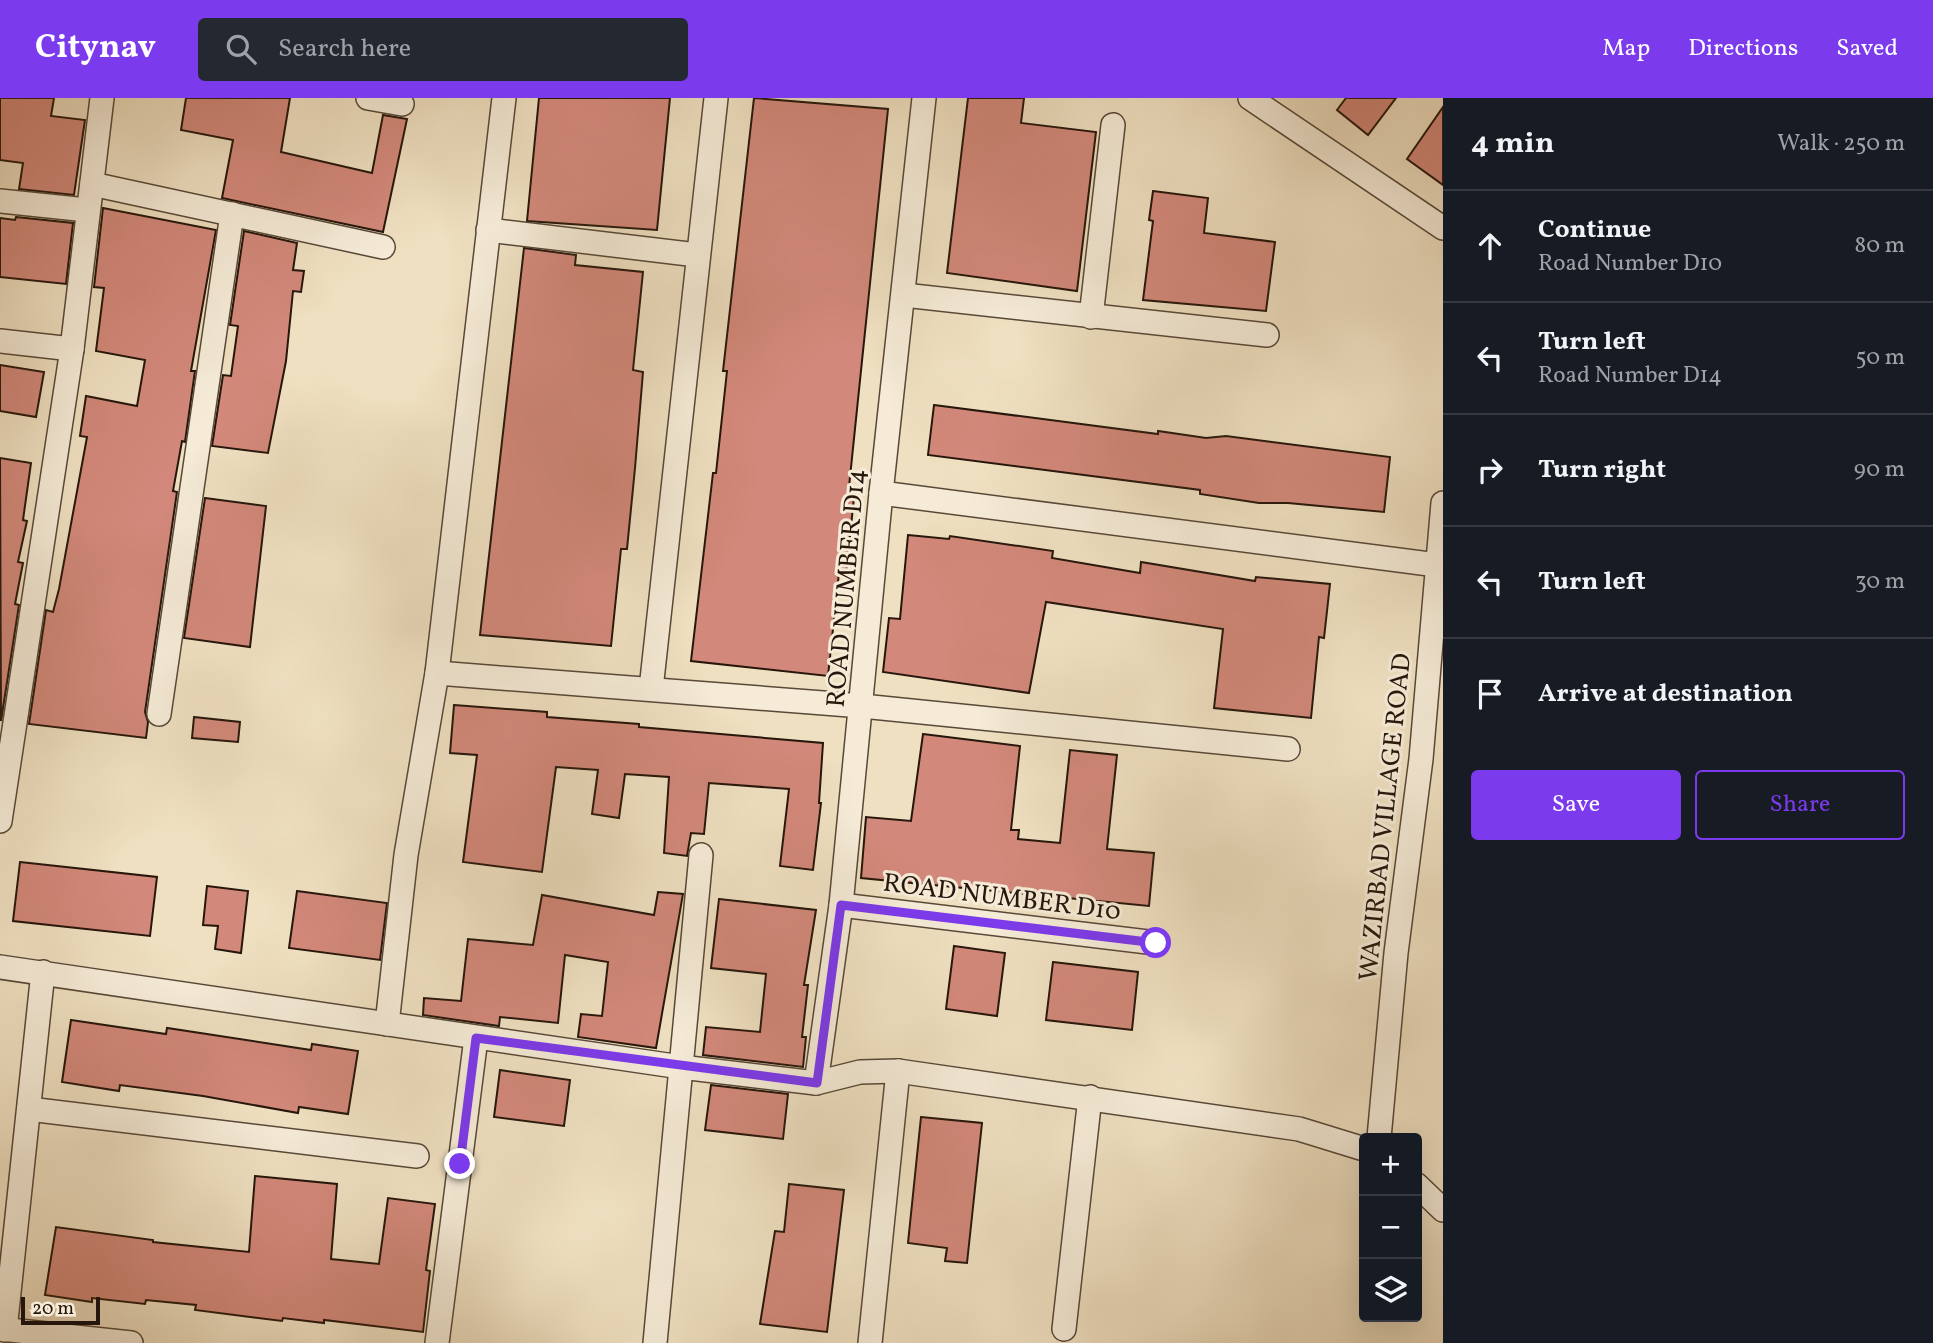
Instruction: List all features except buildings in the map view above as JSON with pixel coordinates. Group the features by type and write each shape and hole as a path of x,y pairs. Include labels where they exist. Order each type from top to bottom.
{"street":[{"path":"0,821 72,349 102,98"},
{"path":"368,98 402,104"},
{"path":"387,1024 406,855 437,673 504,98"},
{"path":"651,689 696,255 716,98"},
{"name":"ROAD NUMBER D14","path":"817,1083 841,905 881,493 924,98"},
{"path":"1250,98 1443,228"},
{"path":"1091,317 1113,125"},
{"path":"92,184 383,247"},
{"path":"0,201 87,210"},
{"path":"159,714 232,214"},
{"path":"488,230 696,255"},
{"path":"904,295 1267,335"},
{"path":"0,341 72,349"},
{"path":"881,493 1437,565"},
{"name":"WAZIRBAD VILLAGE ROAD","path":"1379,1133 1396,953 1421,759 1443,503"},
{"path":"437,673 862,706 1288,749"},
{"path":"655,1343 701,855"},
{"name":"ROAD NUMBER D10","path":"841,905 1156,943"},
{"path":"0,967 476,1038 817,1083 860,1072 898,1071 1299,1129 1359,1147"},
{"path":"43,972 3,1329 131,1343"},
{"path":"437,1343 476,1038"},
{"path":"870,1343 898,1071"},
{"path":"1064,1329 1090,1097"},
{"path":"29,1109 417,1156"},
{"path":"1422,1190 1443,1210"}],"route":[{"path":"460,1164 476,1038 817,1083 841,905 1156,943"}]}
